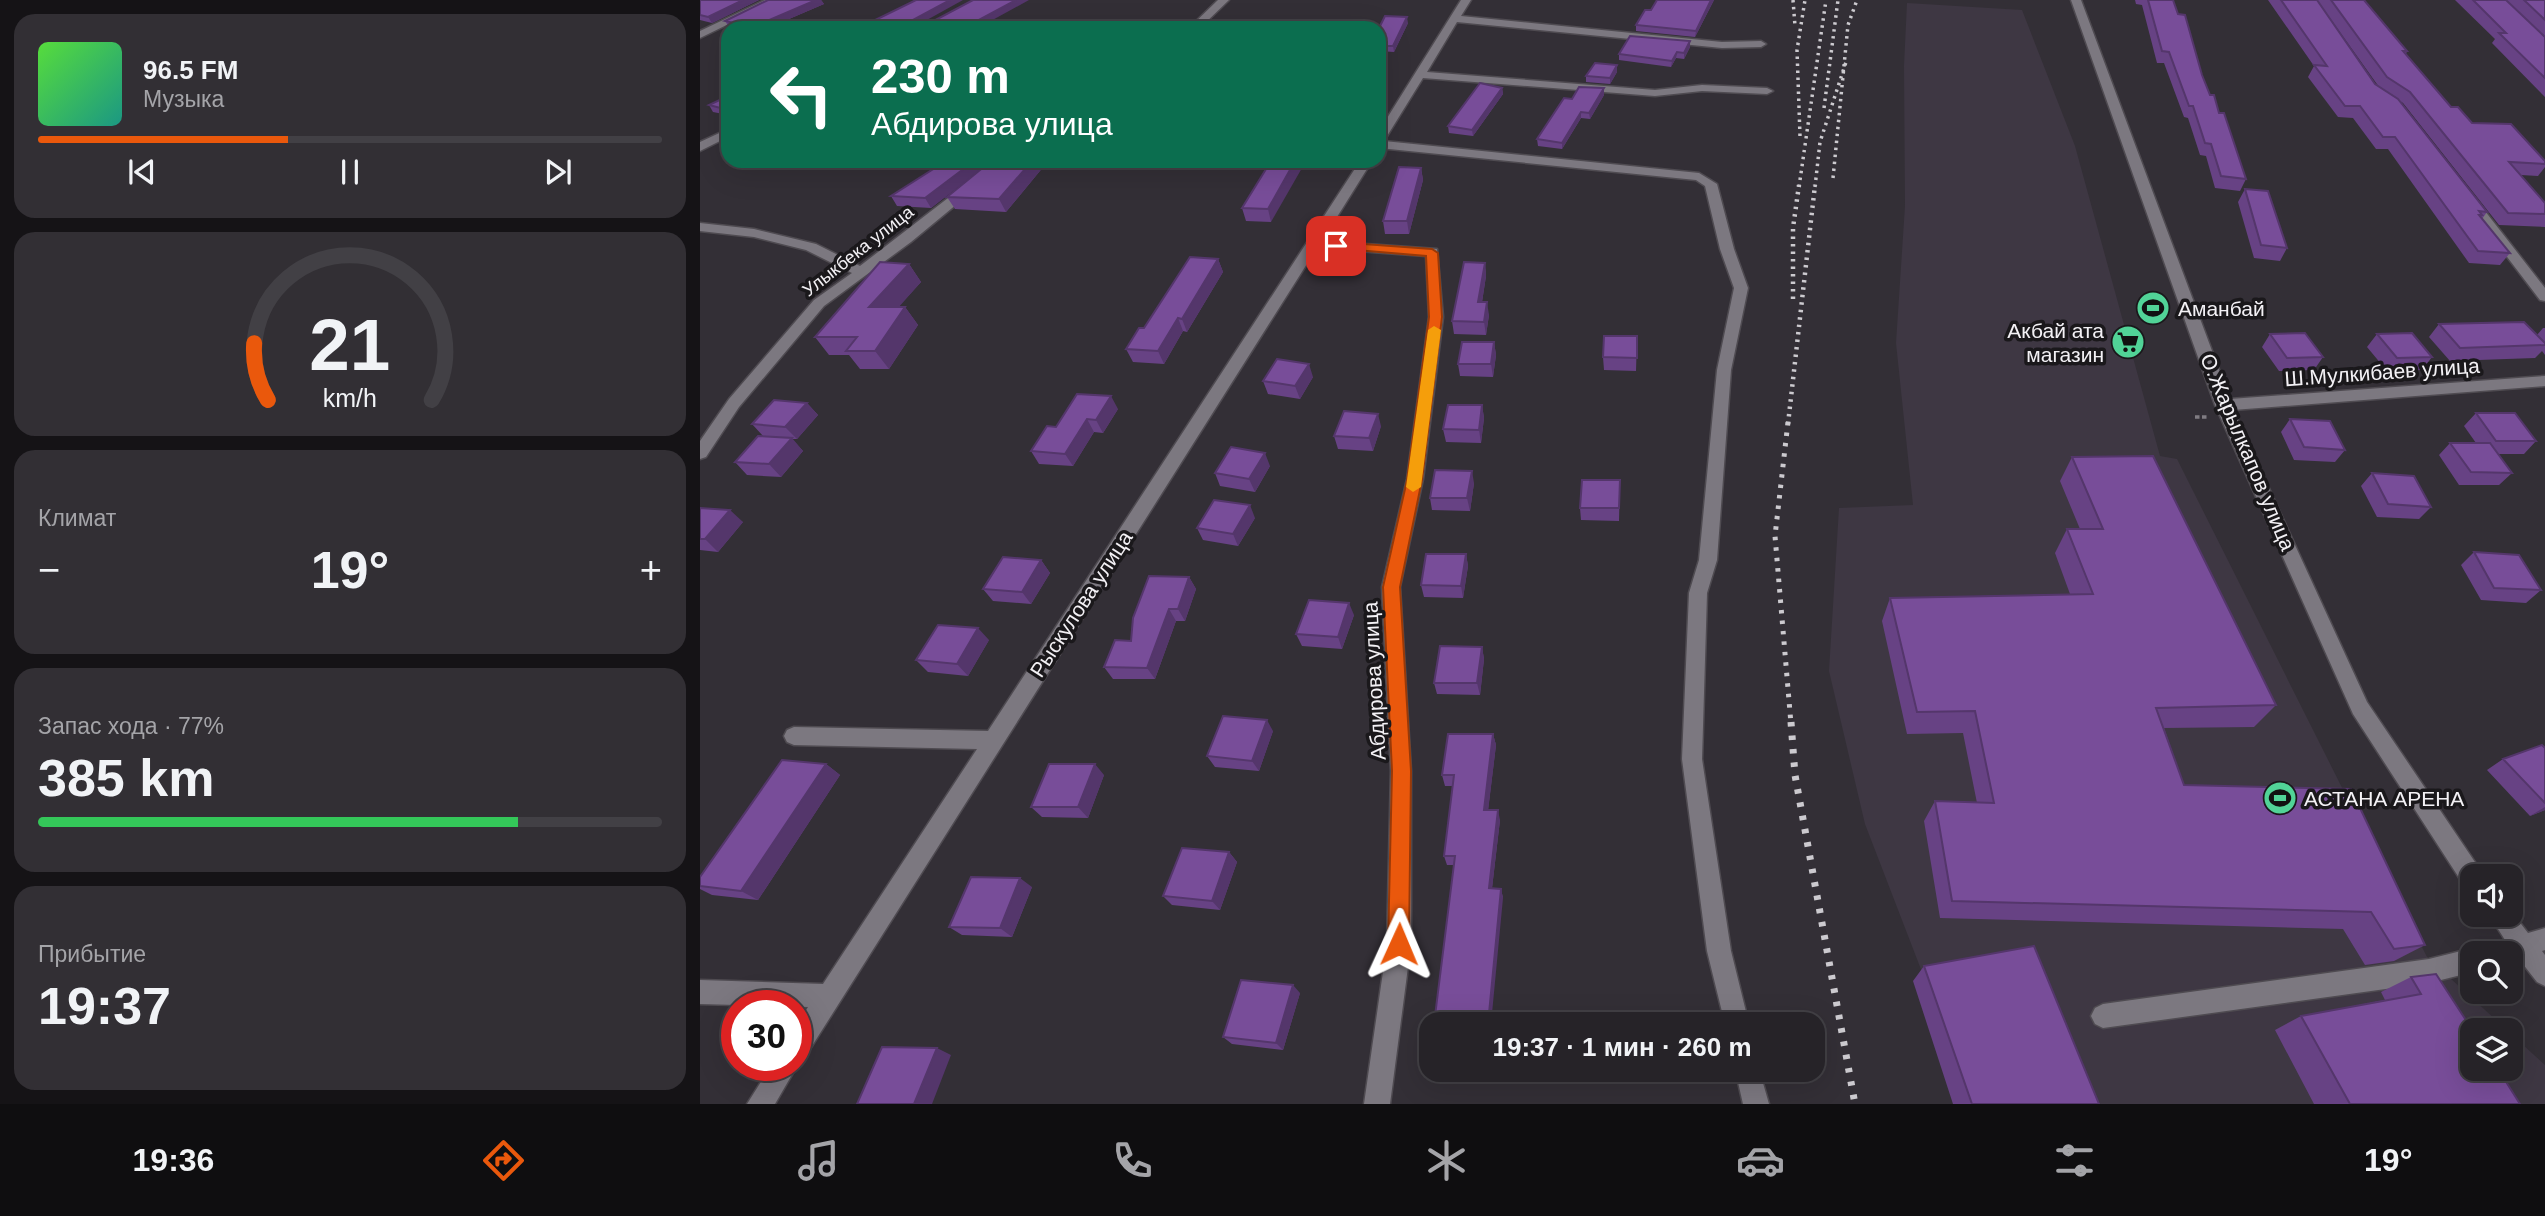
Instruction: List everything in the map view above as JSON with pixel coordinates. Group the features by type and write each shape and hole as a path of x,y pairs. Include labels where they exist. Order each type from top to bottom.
{"street":[{"path":"729,21 773,0"},
{"path":"1202,21 1224,0"},
{"path":"1386,131 1457,19 1466,0"},
{"name":"О.Жарылкапов улица","path":"2076,0 2223,405 2360,708 2464,864"},
{"path":"1457,19 1721,45 1761,44"},
{"path":"700,35 721,25"},
{"path":"1421,75 1655,93 1702,88 1767,91"},
{"path":"700,147 721,136"},
{"path":"1386,143 1699,177 1711,184 1727,249 1741,288 1724,370 1708,560 1698,593 1692,759 1719,951 1734,1012"},
{"name":"Улыкбека улица","path":"700,453 734,403 819,303 906,239 994,168"},
{"name":"Рыскулова улица","path":"812,1024 1361,168"},
{"path":"2465,194 2545,297"},
{"path":"700,228 754,233 811,247 859,271"},
{"name":"Абдирова улица","path":"1312,244 1432,253 1436,317 1415,480 1391,587 1401,771 1399,944 1377,1104"},
{"name":"Ш.Мулкибаев улица","path":"2223,405 2545,381"},
{"path":"794,736 994,740"},
{"path":"2515,927 2535,943 2545,974"},
{"path":"2103,1016 2429,971 2460,963"},
{"path":"700,992 830,996"},
{"path":"760,1104 775,1081"},
{"path":"1750,1082 1756,1104"}],"shaded area":[{"path":"1907,3 2022,10 2075,146 2160,456 2177,459 2427,957 2460,987 2460,1004 2478,1004 2494,1018 2460,1018 2460,1081 2523,1081 2523,1045 2545,1065 2545,1104 1965,1104 1922,972 1865,824 1829,671 1839,508 1913,505 1896,343 1905,206 1904,66"}],"building":[{"path":"700,0 743,0 708,17 700,15"},
{"path":"768,0 816,0 767,21 725,21"},
{"path":"916,0 950,0 913,21 873,21"},
{"path":"973,0 1016,0 977,21 934,21"},
{"path":"1657,0 1711,0 1696,31 1636,25 1645,10 1651,10"},
{"path":"2148,0 2173,0 2178,14 2185,15 2202,75 2210,95 2214,95 2219,113 2224,113 2246,179 2221,176 2211,144 2205,143 2193,106 2189,106 2169,52 2162,51"},
{"path":"2281,0 2317,0 2375,84 2398,99 2487,212 2479,211 2482,215 2479,215 2510,253 2478,251 2395,137 2383,137 2360,106 2345,106 2314,65 2327,66"},
{"path":"2331,0 2364,0 2451,107 2458,107 2472,123 2511,124 2545,161 2545,164 2509,162 2545,203 2545,214 2508,213 2410,92 2387,77"},
{"path":"2473,0 2506,0 2545,37 2545,78 2499,33 2506,33"},
{"path":"2524,0 2545,0 2545,20"},
{"path":"1385,16 1407,17 1393,46 1386,46 1386,21 1382,21"},
{"path":"1630,36 1690,41 1684,53 1677,52 1672,61 1619,54"},
{"path":"1595,63 1617,65 1610,78 1586,76"},
{"path":"1480,83 1502,88 1472,130 1448,126"},
{"path":"1579,87 1604,88 1589,113 1581,112 1562,143 1537,139 1564,98 1572,99"},
{"path":"721,99 721,108 709,105"},
{"path":"1399,167 1421,168 1407,221 1383,221"},
{"path":"935,168 965,168 925,198 891,196"},
{"path":"982,168 1026,168 999,199 947,197"},
{"path":"1267,168 1291,168 1268,209 1242,208"},
{"path":"2245,189 2268,191 2287,248 2261,245"},
{"path":"1190,257 1218,259 1182,319 1178,318 1158,351 1126,349 1139,328 1144,328"},
{"path":"880,262 909,264 869,307 905,307 875,351 846,351 857,337 815,337"},
{"path":"1464,262 1485,263 1478,302 1487,302 1484,322 1452,321"},
{"path":"2524,322 2545,345 2460,348 2439,324"},
{"path":"2305,333 2323,357 2287,358 2270,334"},
{"path":"2412,333 2432,357 2397,358 2377,334"},
{"path":"1604,336 1637,336 1637,358 1603,357"},
{"path":"1462,342 1494,342 1491,364 1458,364"},
{"path":"1277,359 1309,364 1295,386 1263,381"},
{"path":"1077,394 1111,396 1096,420 1087,419 1065,454 1031,451 1047,426 1056,427"},
{"path":"774,400 807,403 785,427 752,424"},
{"path":"1448,405 1482,405 1479,430 1443,429"},
{"path":"1344,411 1378,414 1369,438 1334,436"},
{"path":"2476,413 2515,413 2536,441 2496,441"},
{"path":"2290,419 2330,421 2345,450 2304,447"},
{"path":"758,436 792,438 769,464 735,462"},
{"path":"2450,443 2490,443 2512,473 2471,472"},
{"path":"1231,447 1265,453 1249,479 1215,473"},
{"path":"2153,456 2276,705 2156,708 2184,785 2351,789 2425,945 2394,949 2371,912 1952,901 1935,801 1994,803 1975,711 1917,712 1890,598 2093,594 2067,529 2103,529 2072,457"},
{"path":"1435,470 1472,471 1467,498 1430,498"},
{"path":"2372,473 2414,476 2431,507 2388,504"},
{"path":"1582,480 1620,480 1619,508 1580,508"},
{"path":"1214,500 1250,505 1233,534 1197,528"},
{"path":"700,508 730,510 705,539 700,539"},
{"path":"2474,552 2519,555 2541,590 2494,588"},
{"path":"1426,554 1466,554 1461,586 1421,585"},
{"path":"1003,557 1041,560 1022,592 983,589"},
{"path":"1149,576 1189,577 1178,609 1169,609 1147,668 1104,667 1115,640 1131,641 1133,618"},
{"path":"1309,600 1349,603 1338,637 1296,634"},
{"path":"938,625 978,628 957,664 916,660"},
{"path":"1440,646 1482,647 1477,683 1434,683"},
{"path":"1223,716 1267,720 1252,761 1207,756"},
{"path":"1448,734 1493,734 1484,810 1498,810 1489,888 1501,889 1489,1012 1436,1012 1455,856 1444,856 1454,775 1442,775"},
{"path":"2542,745 2545,748 2545,803 2503,759"},
{"path":"782,760 826,764 741,891 700,886 700,877"},
{"path":"1049,764 1095,764 1078,807 1031,807"},
{"path":"1182,848 1229,852 1212,901 1163,896"},
{"path":"971,877 1020,878 1000,928 949,927"},
{"path":"2034,946 2099,1104 1972,1104 1924,966"},
{"path":"2436,974 2465,1018 2460,1018 2460,1081 2506,1081 2520,1104 2350,1104 2301,1016 2421,994 2411,977"},
{"path":"1241,980 1293,985 1276,1043 1223,1037"},
{"path":"882,1047 937,1048 914,1104 857,1104"}],"railway":[{"path":"1793,0 1795,26"},
{"path":"1800,136 1797,50 1805,0"},
{"path":"1799,187 1826,0"},
{"path":"1824,108 1838,0"},
{"path":"1844,69 1848,25 1857,0"},
{"path":"1844,69 1846,62"},
{"path":"1815,187 1820,142 1844,69"},
{"path":"1833,178 1844,69"},
{"path":"1793,299 1793,228 1799,185"},
{"path":"1788,424 1815,185"},
{"path":"1788,422 1775,536 1791,724"},
{"path":"1791,722 1795,775 1855,1104"}],"slow traffic":[{"path":"1413,487 1434,330"}],"place":[{"name":"Аманбай","path":"2153,308"},
{"name":"Акбай ата магазин","path":"2128,342"},
{"name":"АСТАНА АРЕНА","path":"2280,798"}],"route":[{"path":"1336,246 1432,253 1436,317 1415,480 1391,587 1401,771 1399,944"}]}
